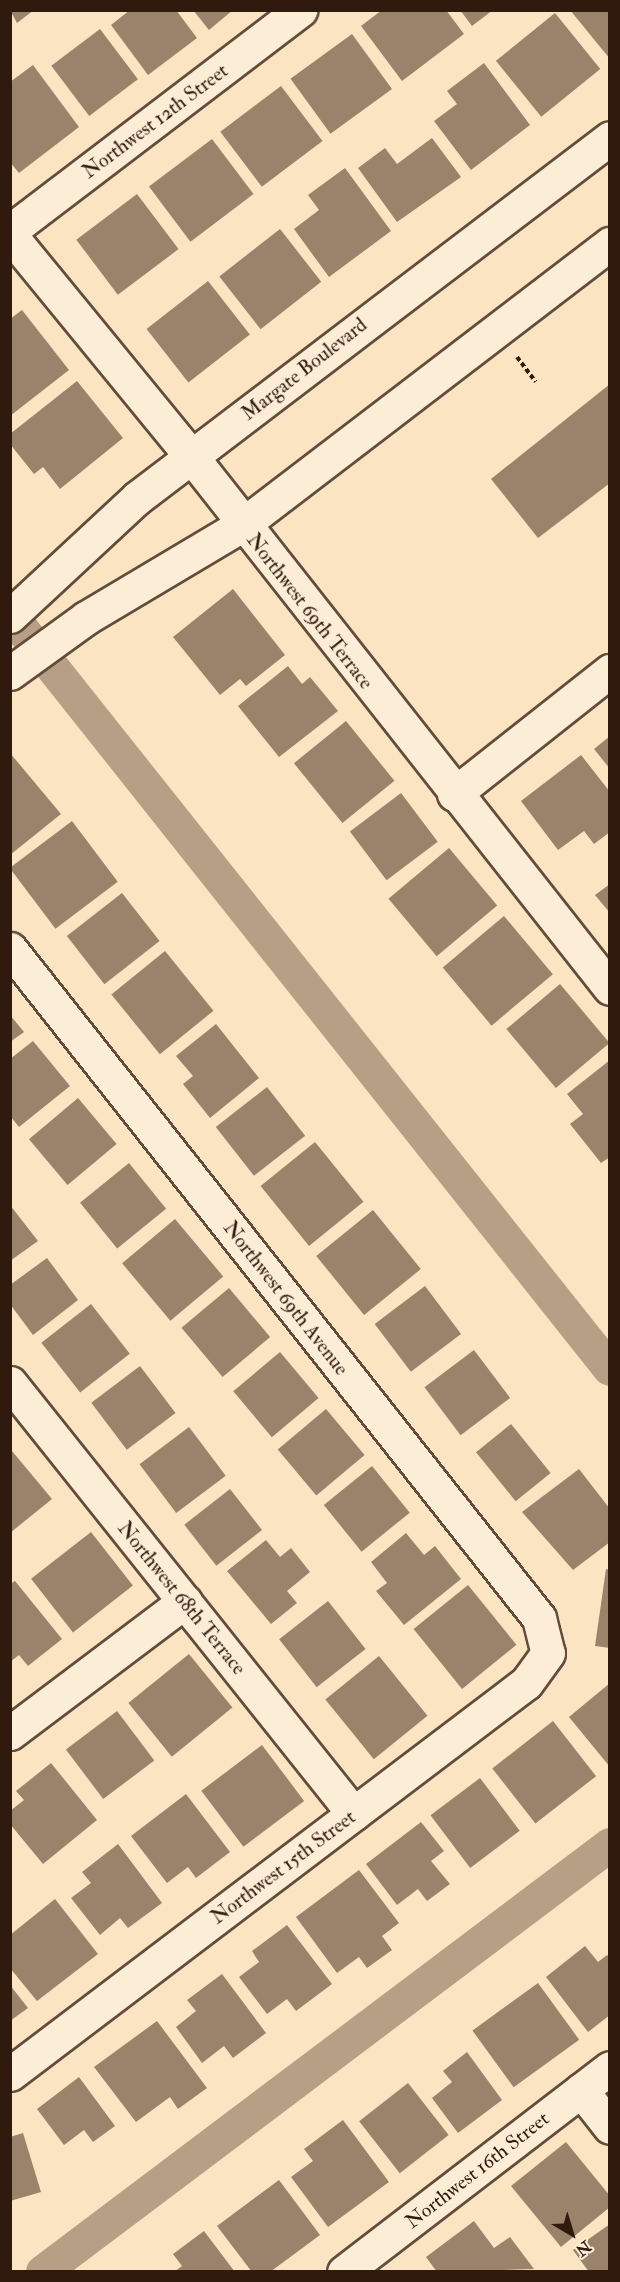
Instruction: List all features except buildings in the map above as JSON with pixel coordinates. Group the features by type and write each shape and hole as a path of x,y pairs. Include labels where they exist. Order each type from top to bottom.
{"street":[{"name":"Northwest 12th Street","path":"10,233 300,10"},
{"name":"Margate Boulevard","path":"23,606 137,498 609,138"},
{"name":"Northwest 69th Terrace","path":"10,233 191,456 242,525 609,988"},
{"path":"13,671 62,633 242,525 609,244"},
{"path":"454,794 609,671"},
{"name":"Northwest 69th Avenue","path":"10,949 539,1618 548,1653"},
{"name":"Northwest 68th Terrace","path":"12,1388 354,1814"},
{"path":"10,1733 185,1601"},
{"name":"Northwest 15th Street","path":"10,2073 526,1683 548,1653"},
{"name":"Northwest 16th Street","path":"361,2266 609,2068"},
{"path":"581,2090 609,2127"}],"path":[{"path":"513,352 536,382"}],"waterway":[{"path":"10,614 610,1369"},
{"path":"43,2272 610,1845"}]}
